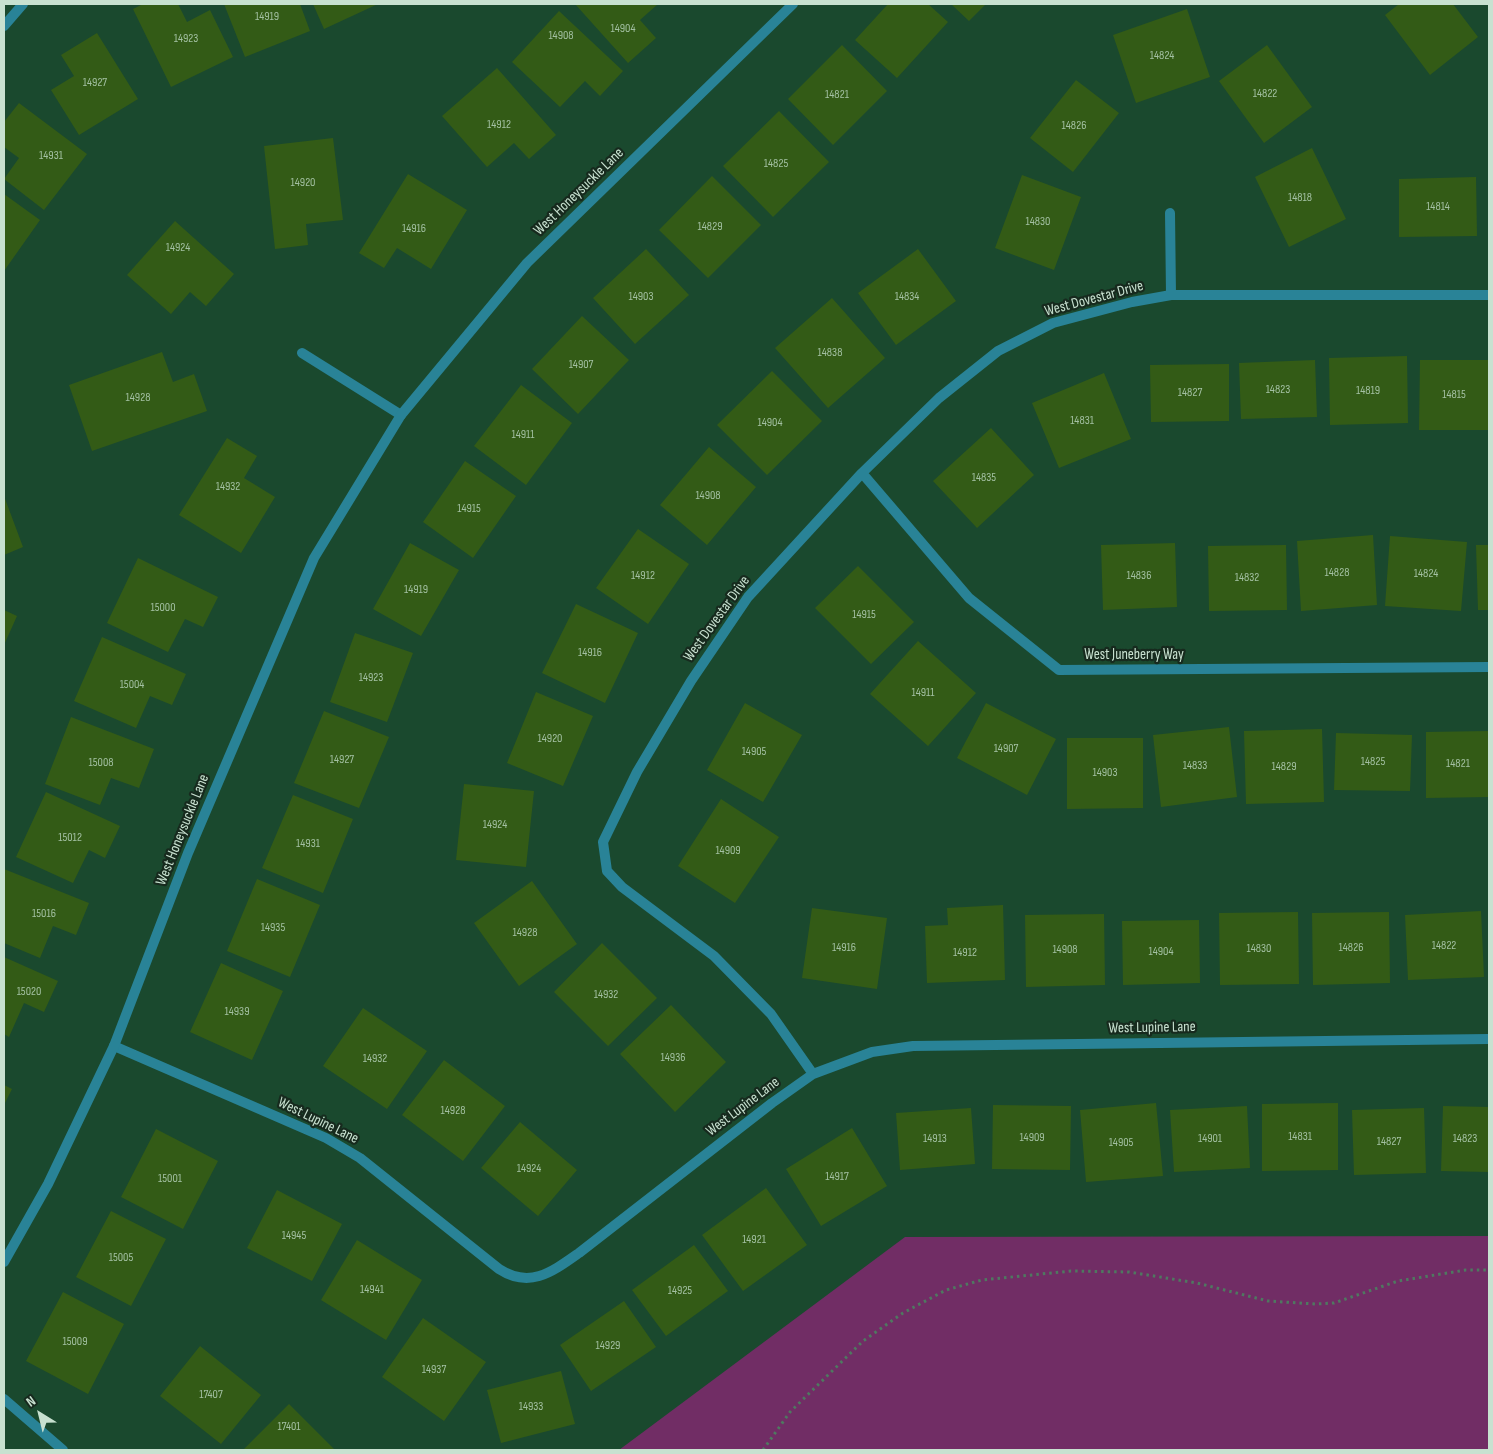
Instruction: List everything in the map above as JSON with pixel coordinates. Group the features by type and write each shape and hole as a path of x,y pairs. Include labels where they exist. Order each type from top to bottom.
{"street":[{"path":"4,26 23,4"},
{"name":"West Honeysuckle Lane","path":"4,1262 48,1184 114,1046 188,853 314,558 401,415 527,263 793,4"},
{"path":"1170,213 1171,295"},
{"name":"West Dovestar Drive","path":"813,1074 771,1014 714,956 622,886 607,870 603,842 637,772 691,681 748,597 862,473 939,398 998,351 1053,323 1132,302 1171,295 1489,295"},
{"path":"302,353 401,415"},
{"name":"West Juneberry Way","path":"862,473 969,598 1059,670 1489,667"},
{"name":"West Lupine Lane","path":"114,1046 326,1138 360,1158 494,1266 509,1276 532,1278 558,1268 772,1103 813,1074 872,1052 913,1046 1489,1039"},
{"path":"4,1399 63,1450"}],"path":[{"path":"763,1450 790,1412 864,1340 903,1313 946,1290 982,1280 1071,1271 1129,1272 1198,1283 1268,1301 1315,1304 1334,1302 1398,1281 1466,1270 1489,1270"}],"shaded area":[{"path":"1489,1236 1489,1450 619,1450 905,1237"}],"building":[{"path":"143,4 178,4 187,22 210,10 233,57 171,87 133,9"},
{"path":"224,4 300,4 310,31 245,57"},
{"path":"313,4 378,4 324,29"},
{"path":"575,4 658,4 640,20 656,38 628,63"},
{"path":"888,4 928,4 948,22 897,78 855,40"},
{"path":"951,4 986,4 969,21"},
{"path":"1399,4 1453,4 1478,37 1430,75 1385,15"},
{"path":"1187,9 1210,77 1136,103 1113,35"},
{"path":"559,11 623,71 600,96 585,81 560,107 512,62"},
{"path":"97,33 138,99 79,135 51,90 74,76 61,55"},
{"path":"842,45 887,91 833,145 788,99"},
{"path":"1267,45 1312,107 1264,143 1219,81"},
{"path":"497,68 556,135 529,159 514,143 487,167 442,116"},
{"path":"1076,80 1119,113 1073,172 1030,138"},
{"path":"19,103 87,154 44,210 4,179 19,158 4,147 4,122"},
{"path":"779,111 829,162 773,217 723,166"},
{"path":"333,138 343,220 306,224 308,245 275,249 264,146"},
{"path":"1312,148 1346,219 1289,247 1255,177"},
{"path":"408,174 467,210 431,269 397,248 384,268 359,253"},
{"path":"1022,175 1081,197 1054,270 995,248"},
{"path":"712,176 761,225 708,278 659,230"},
{"path":"1476,177 1477,236 1399,237 1399,179"},
{"path":"4,194 40,220 4,271"},
{"path":"175,221 234,274 206,306 190,292 171,314 127,275"},
{"path":"646,249 689,295 635,344 593,298"},
{"path":"918,249 956,301 896,345 858,293"},
{"path":"832,298 885,358 828,408 775,348"},
{"path":"582,316 629,360 578,414 532,369"},
{"path":"162,352 173,382 194,374 207,411 92,451 69,385"},
{"path":"1407,356 1408,423 1330,425 1329,358"},
{"path":"1315,360 1317,417 1241,419 1239,363"},
{"path":"1420,360 1489,360 1489,430 1419,430"},
{"path":"1229,364 1229,421 1151,422 1150,365"},
{"path":"772,371 822,421 767,475 717,425"},
{"path":"1104,373 1131,439 1059,468 1032,403"},
{"path":"521,385 572,423 526,485 474,446"},
{"path":"991,428 1034,475 977,528 933,481"},
{"path":"227,438 257,456 244,478 275,497 241,553 179,515"},
{"path":"709,447 756,487 707,545 660,505"},
{"path":"465,461 516,496 473,558 423,522"},
{"path":"4,496 23,547 4,555"},
{"path":"638,529 689,564 648,624 596,588"},
{"path":"1373,535 1377,605 1301,611 1297,541"},
{"path":"1390,536 1467,542 1461,611 1385,606"},
{"path":"410,543 459,570 421,636 373,609"},
{"path":"1175,543 1177,607 1103,610 1101,545"},
{"path":"1286,545 1287,610 1209,611 1208,546"},
{"path":"1476,545 1489,545 1489,610 1478,610"},
{"path":"138,558 218,597 203,627 185,619 168,652 107,623"},
{"path":"858,566 914,622 871,664 815,608"},
{"path":"576,604 638,633 605,703 542,673"},
{"path":"4,610 17,616 4,645"},
{"path":"355,633 413,653 387,722 330,702"},
{"path":"102,637 186,674 172,705 150,696 136,728 74,701"},
{"path":"918,641 976,693 928,746 870,694"},
{"path":"536,692 593,716 563,786 507,763"},
{"path":"745,703 802,735 763,802 707,770"},
{"path":"986,703 1056,739 1027,795 957,758"},
{"path":"324,711 389,737 359,808 294,783"},
{"path":"71,717 154,749 139,788 111,778 100,805 45,784"},
{"path":"1229,727 1237,797 1161,807 1153,735"},
{"path":"1322,729 1324,802 1246,804 1244,731"},
{"path":"1489,731 1489,797 1426,798 1426,732"},
{"path":"1336,733 1412,735 1410,791 1334,790"},
{"path":"1067,738 1143,738 1143,808 1067,809"},
{"path":"464,784 534,791 526,867 456,860"},
{"path":"46,792 120,826 105,858 89,850 73,883 16,857"},
{"path":"293,795 353,819 323,893 262,868"},
{"path":"721,799 779,837 735,903 678,866"},
{"path":"4,869 89,903 76,935 53,926 40,958 4,943"},
{"path":"257,879 320,905 290,977 227,951"},
{"path":"532,881 577,944 519,986 474,923"},
{"path":"1003,905 1005,980 927,983 925,926 948,925 947,908"},
{"path":"812,908 887,918 877,989 802,978"},
{"path":"1481,911 1484,977 1408,980 1405,915"},
{"path":"1298,912 1299,984 1220,985 1219,913"},
{"path":"1389,912 1390,983 1313,985 1312,913"},
{"path":"1104,914 1105,985 1026,987 1025,915"},
{"path":"1199,920 1200,983 1123,985 1122,921"},
{"path":"602,943 657,998 608,1046 554,992"},
{"path":"4,957 58,981 44,1012 24,1003 9,1037 4,1034"},
{"path":"221,963 283,991 252,1060 190,1032"},
{"path":"671,1005 726,1062 675,1112 620,1054"},
{"path":"363,1008 427,1051 387,1109 323,1066"},
{"path":"444,1060 505,1106 463,1161 402,1115"},
{"path":"4,1085 12,1089 4,1105"},
{"path":"1156,1103 1163,1176 1086,1182 1080,1110"},
{"path":"1338,1103 1338,1170 1262,1171 1262,1104"},
{"path":"993,1105 1071,1106 1070,1170 992,1169"},
{"path":"1247,1106 1250,1168 1174,1172 1170,1110"},
{"path":"1443,1106 1489,1107 1489,1172 1441,1171"},
{"path":"971,1108 975,1164 900,1170 896,1113"},
{"path":"1424,1108 1426,1173 1354,1175 1352,1110"},
{"path":"520,1122 577,1170 538,1216 481,1168"},
{"path":"852,1128 887,1186 821,1226 786,1169"},
{"path":"156,1129 218,1161 183,1229 121,1197"},
{"path":"766,1188 807,1245 743,1291 702,1235"},
{"path":"277,1190 342,1224 312,1281 247,1248"},
{"path":"111,1211 166,1239 131,1306 76,1277"},
{"path":"357,1240 422,1280 386,1340 321,1300"},
{"path":"694,1245 728,1291 666,1336 632,1290"},
{"path":"63,1292 124,1324 88,1394 26,1361"},
{"path":"624,1301 656,1347 591,1391 560,1345"},
{"path":"423,1318 486,1362 444,1421 382,1377"},
{"path":"200,1346 261,1395 221,1444 160,1396"},
{"path":"561,1371 575,1424 501,1443 487,1390"},
{"path":"289,1404 335,1450 243,1450"}]}
